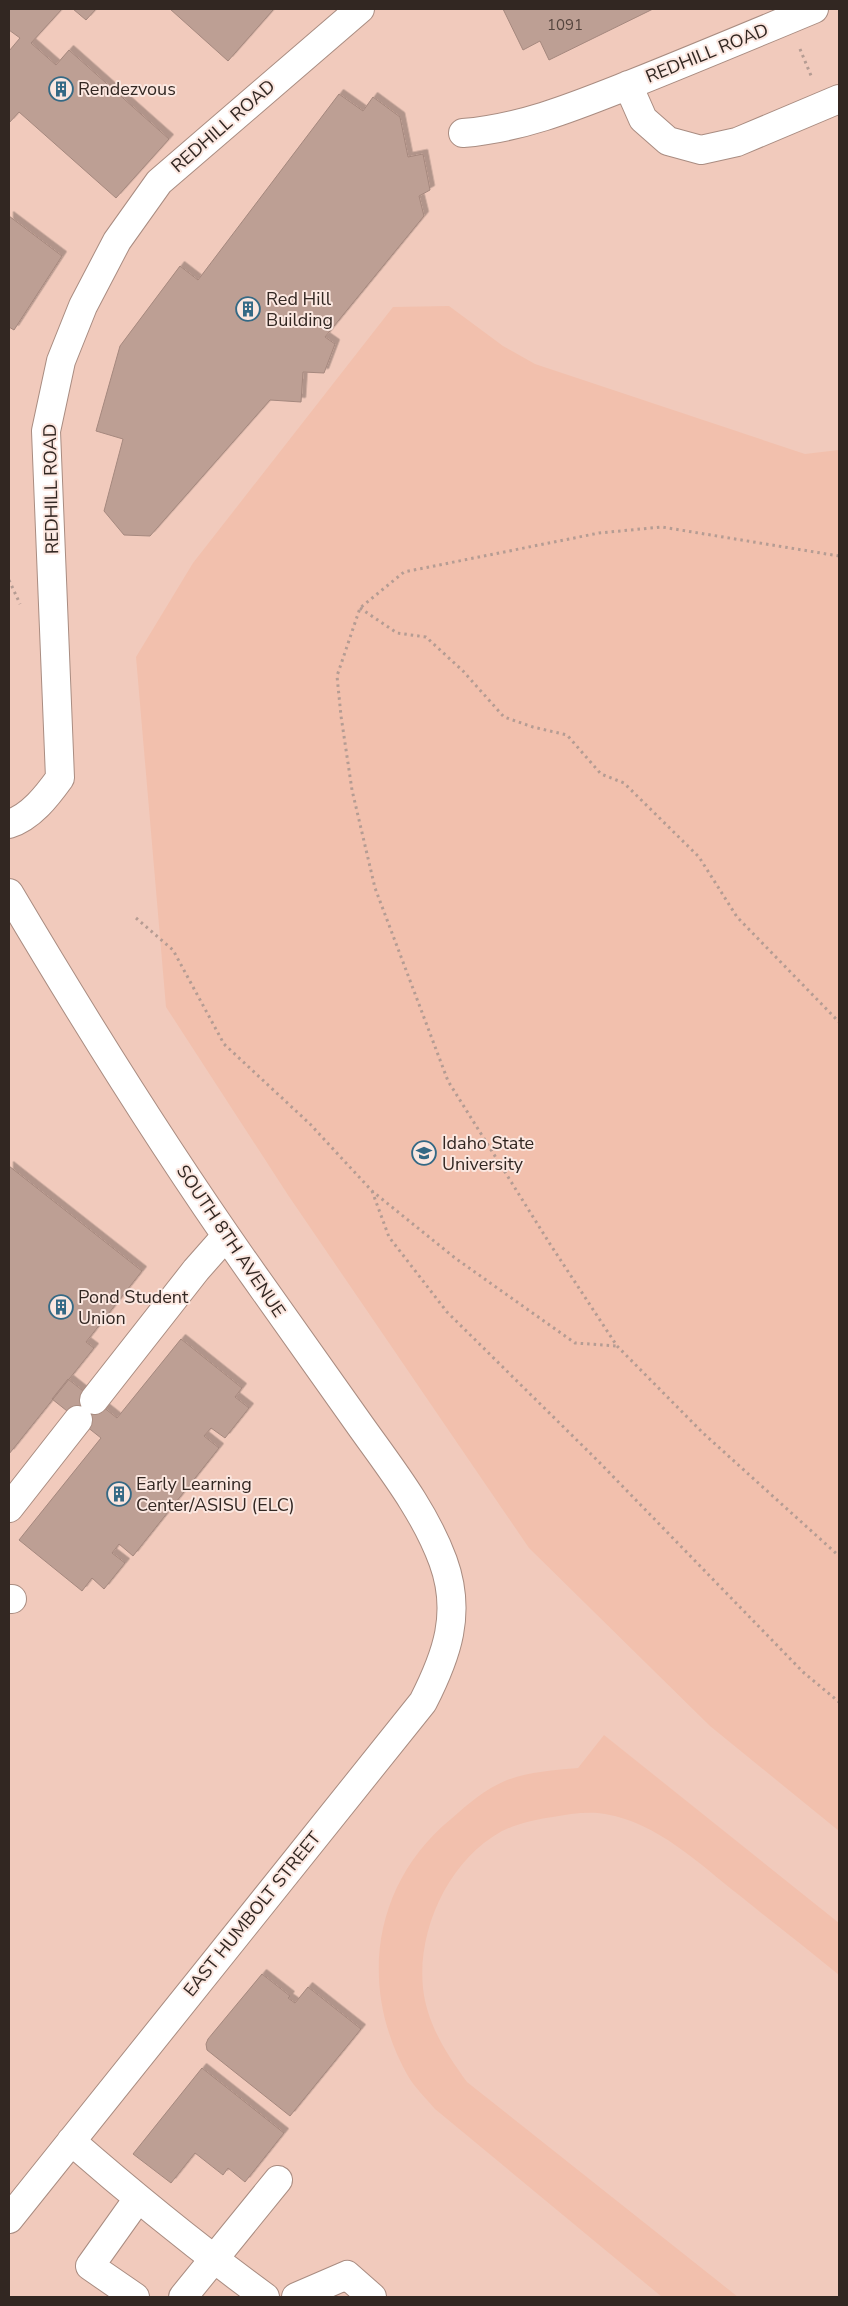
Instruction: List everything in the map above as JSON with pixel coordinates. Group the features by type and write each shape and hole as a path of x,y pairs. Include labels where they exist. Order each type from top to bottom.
{"street":[{"name":"REDHILL ROAD","path":"9,824 46,799 60,778 46,432 61,361 83,306 117,241 159,182 360,9"},
{"name":"REDHILL ROAD","path":"463,133 493,130 547,117 802,14"},
{"name":"REDHILL ROAD","path":"628,85 643,118 668,142 701,150 736,142 833,102"},
{"name":"SOUTH 8TH AVENUE","path":"9,893 90,1030 226,1236 409,1495 444,1562 450,1590"},
{"path":"9,1508 196,1270 226,1236"},
{"name":"EAST HUMBOLT STREET","path":"9,2219 423,1702 446,1653 452,1614 450,1590"},
{"path":"71,2141 137,2200 212,2259 265,2297"},
{"path":"183,2297 278,2180"},
{"path":"135,2297 90,2266 137,2200"},
{"path":"296,2297 347,2275 372,2297"}],"path":[{"path":"802,14 802,54 833,102"},
{"path":"839,556 662,527 608,532 404,572 360,608 337,676 340,716 352,790 375,888 448,1081 550,1244 617,1346 703,1433 839,1556"},
{"path":"9,580 21,605"},
{"path":"360,608 397,633 426,637 463,671 504,717 533,727 567,735 601,774 624,783 699,857 737,917 839,1022"},
{"path":"136,918 173,950 224,1044 310,1124 372,1191 455,1258 574,1343 617,1346"},
{"path":"372,1191 390,1237 448,1312 598,1461 803,1672 839,1702"}],"shaded area":[{"name":"Idaho State University","path":"9,9 839,9 839,2297 9,2297"},
{"path":"449,306 503,346 535,364 805,454 839,450 839,1831 710,1726 529,1548 288,1195 166,1007 136,657 193,563 393,307"},
{"path":"604,1735 839,1923 839,1975 693,1858 660,1835 624,1819 599,1813 579,1813 540,1819 508,1828 483,1844 466,1859 440,1898 431,1920 422,1966 425,2001 439,2038 467,2082 738,2297 662,2297 435,2109 408,2076 392,2042 383,2008 379,1973 381,1939 389,1906 404,1874 424,1845 451,1819 484,1792 507,1780 533,1773 578,1768"}],"building":[{"name":"Rendezvous","path":"9,9 62,9 31,43 56,65 69,50 169,139 116,198 19,112 9,123 9,51 20,38 9,30"},
{"path":"73,9 96,9 86,20"},
{"name":"Rendezvous","path":"170,9 272,9 273,10 228,61"},
{"path":"503,9 653,9 549,60 540,41 523,50"},
{"name":"Red Hill Building","path":"339,94 363,111 373,97 400,117 408,157 423,154 430,190 419,196 424,216 325,337 335,344 324,373 303,372 301,402 270,400 150,536 124,535 104,511 123,439 96,431 120,346 180,266 198,280"},
{"path":"9,216 62,256 14,330 9,327"},
{"name":"Pond Student Union","path":"9,1166 142,1271 86,1342 94,1348 9,1454"},
{"name":"Early Learning Center/ASISU (ELC)","path":"181,1339 242,1388 235,1397 249,1408 225,1438 211,1428 204,1436 219,1448 133,1556 119,1544 112,1553 125,1563 104,1589 92,1578 82,1591 19,1540 101,1438 52,1399 68,1379 117,1418"},
{"path":"262,1974 290,1996 288,1998 295,2003 308,1987 361,2029 290,2116 207,2050 206,2044 208,2039"},
{"path":"202,2068 284,2133 245,2182 228,2168 223,2175 195,2153 171,2183 133,2154"}],"place":[{"name":"Rendezvous","path":"61,89"},
{"name":"Red Hill Building","path":"248,309"},
{"name":"Idaho State University","path":"424,1153"},
{"name":"Pond Student Union","path":"61,1307"},
{"name":"Early Learning Center/ASISU (ELC)","path":"119,1494"}]}
